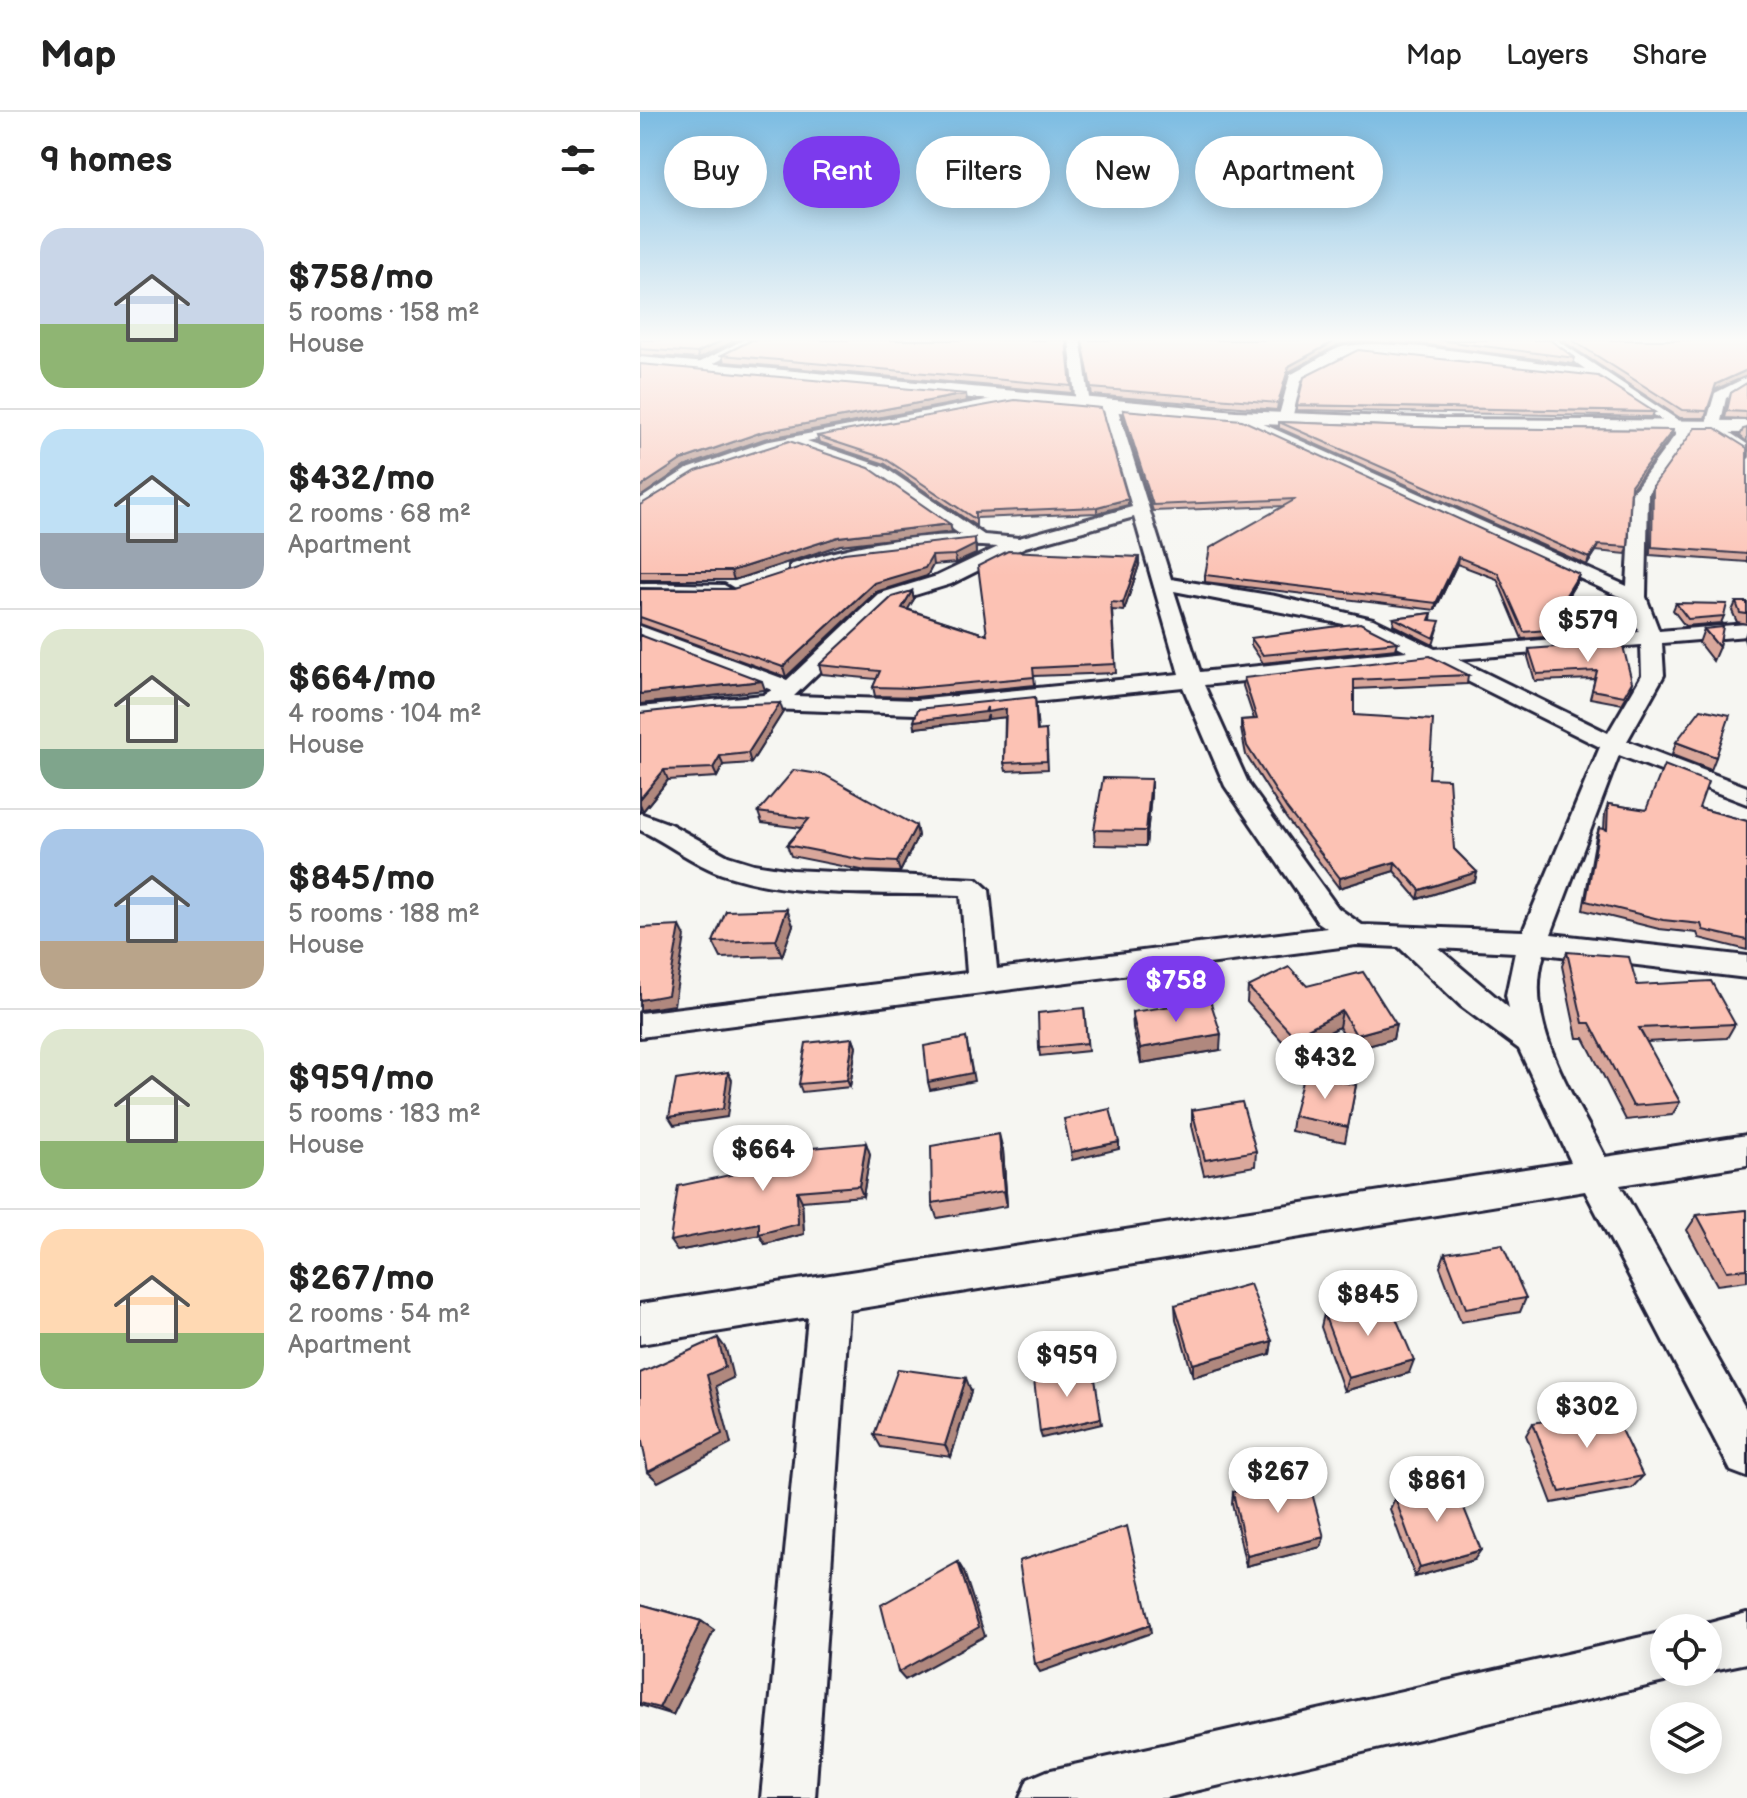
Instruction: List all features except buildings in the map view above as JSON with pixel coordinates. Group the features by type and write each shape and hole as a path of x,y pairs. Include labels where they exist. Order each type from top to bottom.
{"street":[{"path":"640,506 689,474 784,440 922,419"},
{"path":"1114,419 1191,679 1237,786 1319,905 1356,935"},
{"path":"1240,419 1636,597"},
{"path":"1277,419 1442,425 1747,427"},
{"path":"1669,419 1680,426"},
{"path":"1712,427 1714,419"},
{"path":"1680,426 1679,442 1640,493 1636,597 1651,638 1654,658 1650,686 1611,743 1533,942 1525,966 1522,995 1531,1041 1596,1176 1747,1455"},
{"path":"1712,427 1747,451"},
{"path":"784,440 828,450 878,470 977,538"},
{"path":"768,702 790,689 885,598 944,580 1019,543 1141,510"},
{"path":"778,576 848,551 977,538 1019,543"},
{"path":"1163,583 1366,623 1611,743 1747,796"},
{"path":"640,589 711,591 749,586"},
{"path":"640,714 768,702 916,707 1433,655 1747,630"},
{"path":"640,632 790,689"},
{"path":"640,821 678,836 719,862 764,875 792,879 967,886 975,890 983,982"},
{"path":"640,1025 1356,935 1533,942 1747,967"},
{"path":"1406,936 1472,998 1531,1041"},
{"path":"640,1324 1747,1150"},
{"path":"788,1798 830,1294"},
{"path":"1722,1643 1747,1638"},
{"path":"1047,1798 1650,1660"}]}
